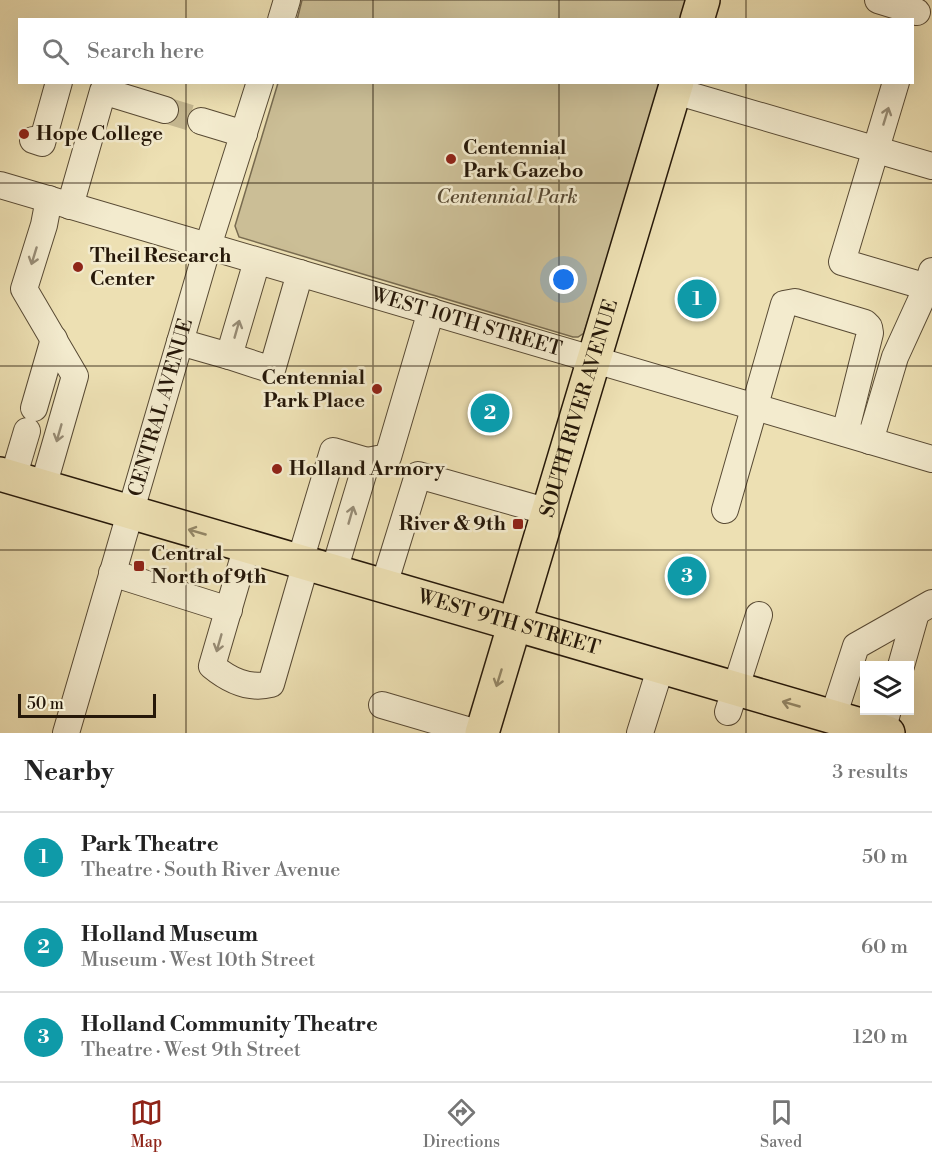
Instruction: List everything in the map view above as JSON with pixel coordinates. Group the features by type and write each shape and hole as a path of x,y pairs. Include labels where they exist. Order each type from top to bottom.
{"main road":[{"path":"698,18 703,0"},
{"name":"SOUTH RIVER AVENUE","path":"482,733 676,87"},
{"name":"WEST 9TH STREET","path":"19,479 661,666 732,700 886,725"}],"street":[{"path":"282,18 287,0"},
{"path":"878,0 917,13"},
{"path":"33,140 42,143 58,84"},
{"name":"CENTRAL AVENUE","path":"66,733 208,246 259,84"},
{"path":"870,441 895,357 930,279 842,262 895,84"},
{"path":"676,87 932,166"},
{"path":"19,479 75,376 24,289 44,225 60,202 103,91 165,110"},
{"path":"201,121 244,134"},
{"name":"WEST 10TH STREET","path":"0,185 932,459"},
{"path":"229,356 257,261"},
{"path":"180,342 272,370 300,273"},
{"path":"724,510 784,304 795,302 865,323 869,327 870,333 845,433"},
{"path":"313,565 333,451 367,461 388,457 430,312"},
{"path":"19,479 30,420 54,339"},
{"path":"247,546 213,666 236,682 255,686 271,684 313,565 367,461"},
{"path":"384,585 418,475 549,512"},
{"path":"112,573 229,610"},
{"path":"903,661 924,608"},
{"path":"833,717 856,646 924,608"},
{"path":"732,700 759,615"},
{"path":"640,733 661,666"},
{"path":"382,705 477,733"}],"green space":[{"path":"302,0 688,0 682,18 298,18"},
{"name":"Centennial Park","path":"278,84 664,84 584,333 578,337 239,237 235,226"}],"tunnel":[{"path":"165,110 201,121"}],"place":[{"name":"Hope College","path":"24,134"},
{"name":"Centennial Park Gazebo","path":"451,159"},
{"name":"Theil Research Center","path":"78,267"},
{"name":"Park Theatre","path":"697,299"},
{"name":"Centennial Park Place","path":"377,389"},
{"name":"Holland Museum","path":"490,413"},
{"name":"Holland Armory","path":"277,469"},
{"name":"River & 9th","path":"518,524"},
{"name":"Central North of 9th","path":"139,566"},
{"name":"Holland Community Theatre","path":"687,576"}]}
